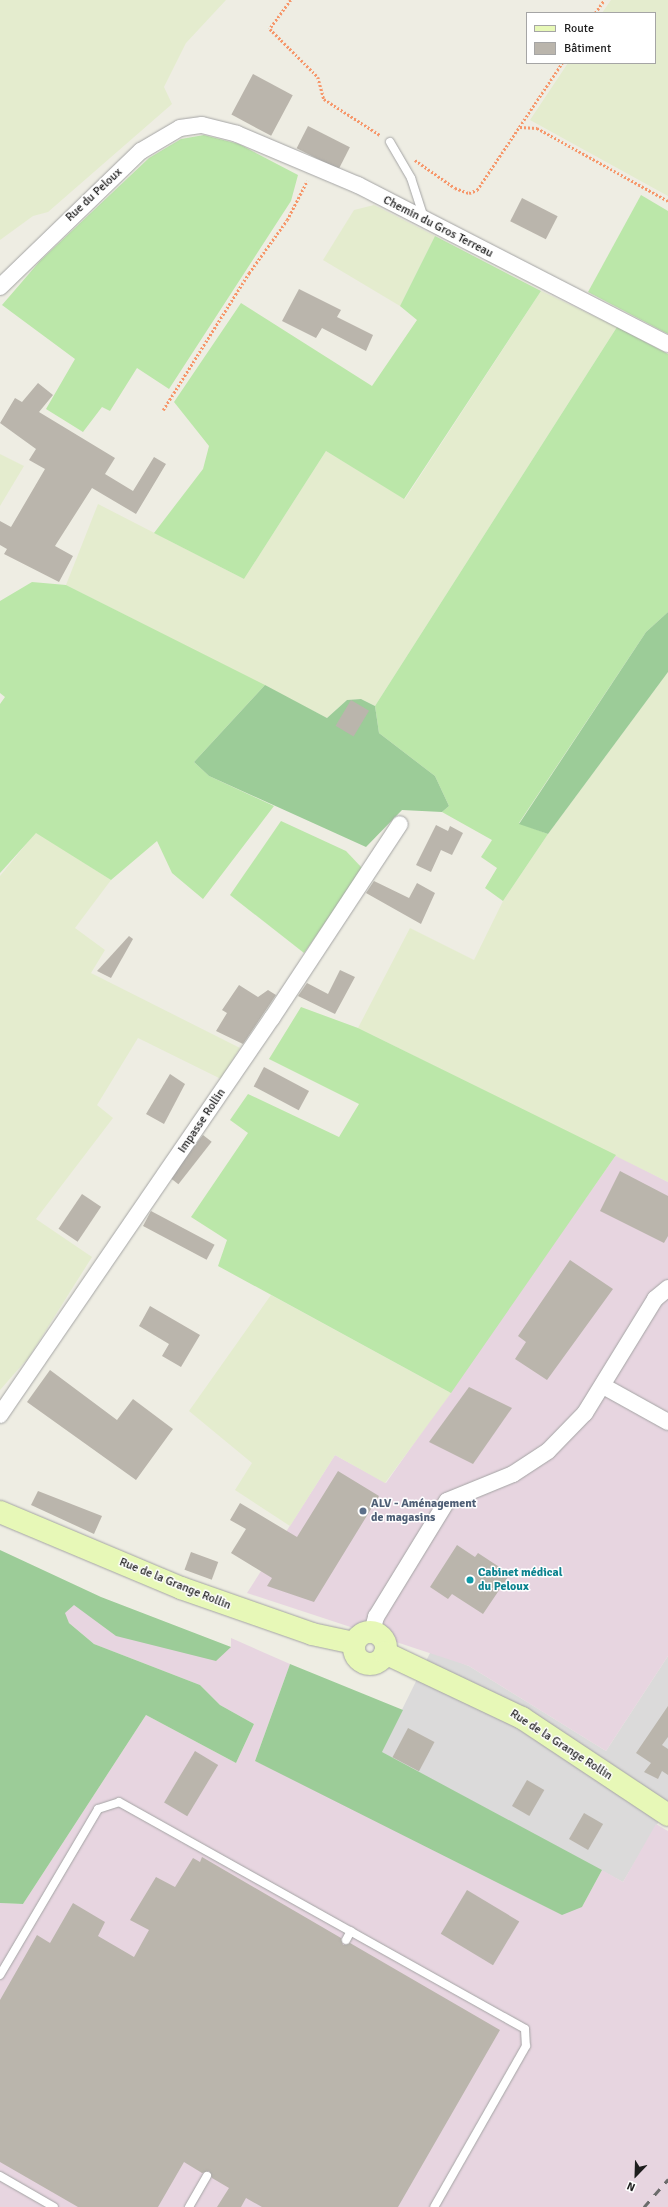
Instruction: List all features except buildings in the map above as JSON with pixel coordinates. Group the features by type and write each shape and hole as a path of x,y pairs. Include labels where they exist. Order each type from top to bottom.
{"main road":[{"name":"Rue de la Grange Rollin","path":"0,1512 181,1588 312,1634 354,1643"},
{"path":"372,1632 384,1640 385,1652 377,1662 365,1663 356,1655 354,1643 362,1634 372,1632"},
{"name":"Rue de la Grange Rollin","path":"385,1652 522,1718 668,1815"}],"street":[{"name":"Chemin du Gros Terreau","path":"202,125 237,134 313,166 425,220 668,344"},
{"name":"Rue du Peloux","path":"0,287 141,151 180,128 202,125"},
{"name":"Impasse Rollin","path":"0,1416 272,1018 400,824"},
{"path":"372,1632 376,1617 447,1501 513,1474 548,1451 585,1413 603,1386 655,1299 668,1288"},
{"path":"603,1386 668,1422"}],"lane":[{"path":"390,142 411,178 425,220"},
{"path":"0,1975 98,1809 119,1802 525,2029 526,2046 434,2207"},
{"path":"346,1940 351,1931"},
{"path":"0,2176 54,2207"},
{"path":"189,2207 207,2176"}],"path":[{"path":"291,0 270,29 318,77 324,99 390,142 455,188 469,194 477,190 561,64"},
{"path":"596,12 604,0"},
{"path":"520,127 537,128 668,201"},
{"path":"163,410 249,273 287,220 302,195 313,166"}],"shaded area":[{"path":"616,1155 668,1182 668,1656 606,1751 469,1666 247,1593 335,1455 386,1483"},
{"path":"74,1604 116,1636 231,1647 231,1638 290,1664 255,1761 582,1907 602,1870 623,1882 656,1824 668,1831 668,2207 0,2207 0,1903 23,1904 146,1715 236,1763 254,1724 220,1705 200,1685 94,1644 69,1623 64,1613"},
{"path":"431,1651 469,1666 606,1751 668,1656 668,1806 623,1882 381,1752"}],"green space":[{"path":"0,0 226,0 186,43 164,87 172,104 48,212 33,216 0,240"},
{"path":"611,0 668,0 668,196 530,120 567,64 656,64 656,12 603,12"},
{"path":"204,135 239,144 298,175 291,201 169,389 137,368 110,411 102,407 83,432 46,409 75,359 2,305 40,261 149,158 181,139"},
{"path":"641,195 668,211 668,334 588,292"},
{"path":"374,205 435,236 400,306 323,260 354,210"},
{"path":"435,236 541,291 404,499 326,451 244,579 154,533 203,469 209,446 174,402 241,303 372,386 417,320 400,306"},
{"path":"541,291 617,327 375,706 361,699 347,700 327,718 66,585 98,504 244,579 326,451 405,499"},
{"path":"617,327 668,354 668,612 646,632 519,823 548,834 503,901 485,888 497,868 481,857 492,840 442,812 449,806 435,776 379,733 375,706"},
{"path":"0,454 24,466 0,506"},
{"path":"32,582 66,585 265,685 194,762 209,776 274,806 203,899 172,873 157,841 111,880 36,833 0,873 0,704 5,697 0,693 0,601"},
{"path":"668,612 668,672 548,834 519,824 646,632"},
{"path":"668,672 668,1182 358,1028 410,928 474,960 503,901 548,834"},
{"path":"265,685 327,718 347,700 361,699 375,706 379,733 435,776 449,806 442,812 402,810 366,847 209,776 194,762"},
{"path":"281,821 346,851 363,869 304,953 230,895"},
{"path":"36,832 111,880 75,928 105,950 91,973 240,1048 221,1079 138,1038 97,1105 113,1118 36,1219 92,1257 29,1357 0,1390 0,876"},
{"path":"301,1007 358,1028 616,1155 451,1393 218,1266 227,1240 191,1217 248,1133 230,1120 248,1094 339,1137 359,1104 269,1059"},
{"path":"271,1295 451,1393 385,1483 335,1455 290,1526 235,1490 252,1463 189,1411"},
{"path":"0,1550 101,1597 231,1647 216,1661 116,1636 74,1605 65,1613 69,1623 94,1644 200,1685 220,1705 254,1724 236,1763 146,1715 23,1904 0,1903"},
{"path":"290,1664 403,1710 382,1752 602,1870 582,1907 562,1915 255,1761"}],"railway":[{"path":"644,2207 668,2179"}],"place":[{"name":"ALV - Aménagement de magasins","path":"363,1511"},
{"name":"Cabinet médical du Peloux","path":"470,1580"}]}
